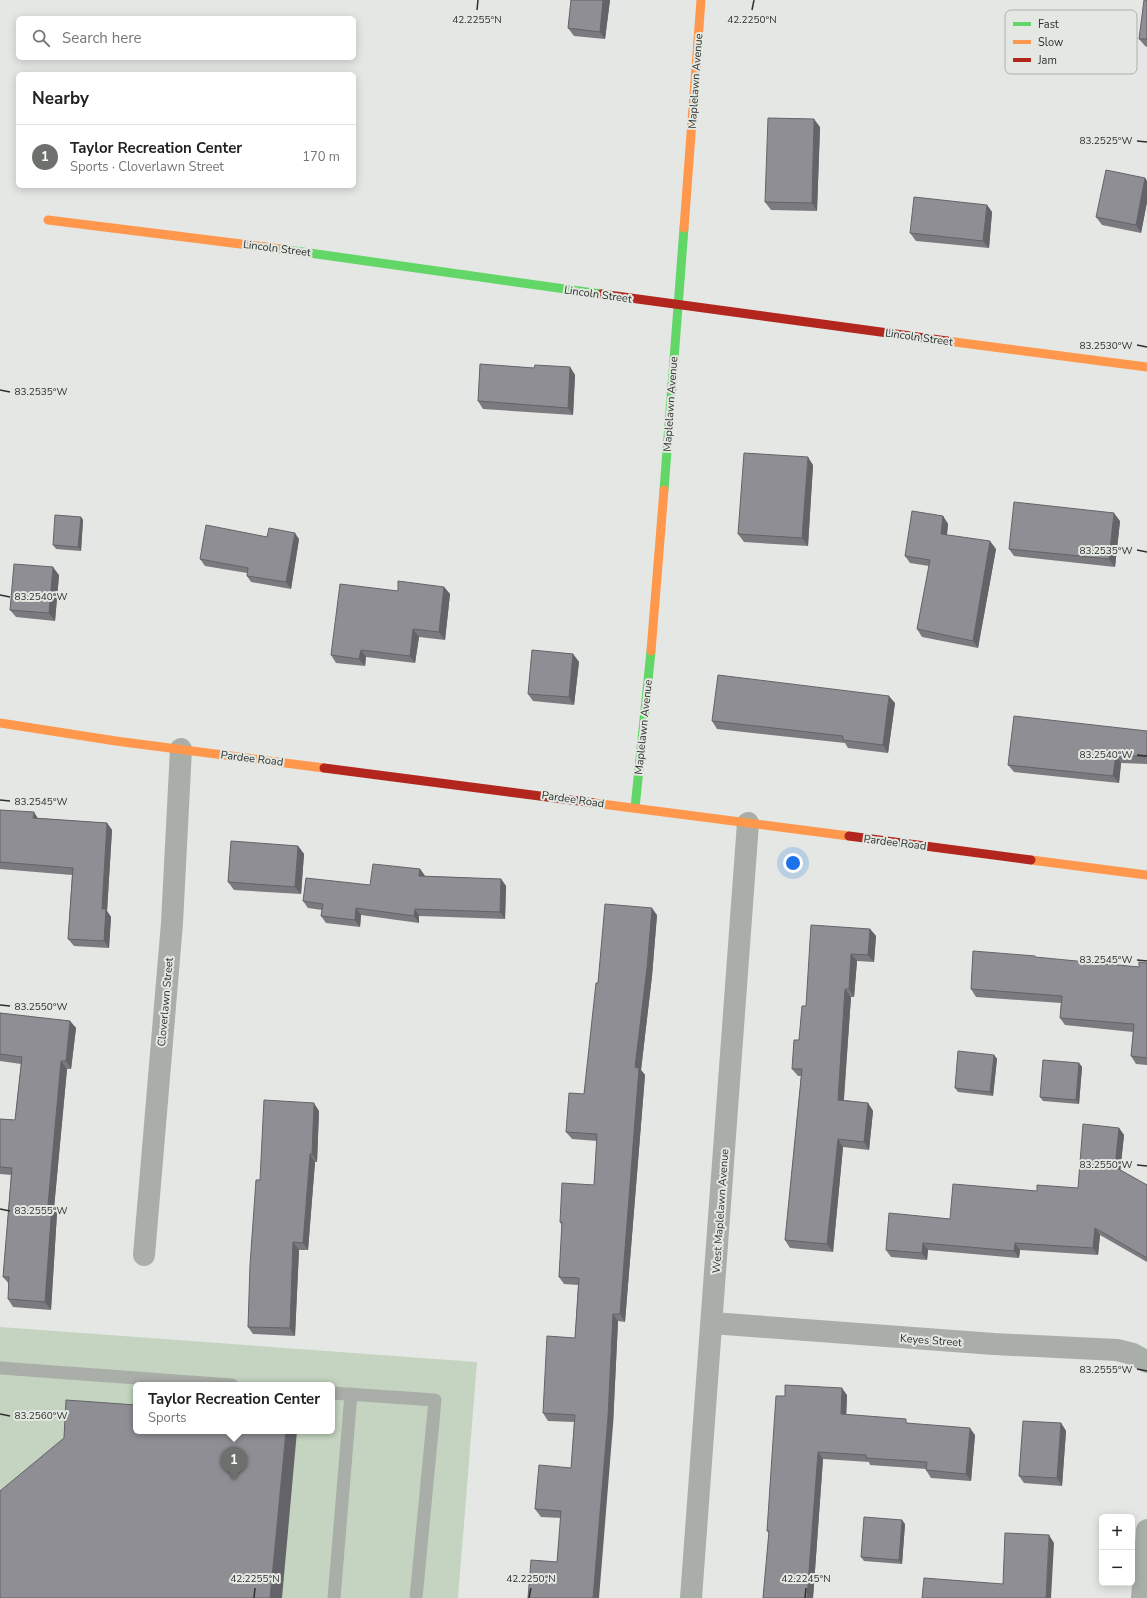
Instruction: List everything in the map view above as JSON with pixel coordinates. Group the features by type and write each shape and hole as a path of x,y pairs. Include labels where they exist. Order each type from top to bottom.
{"street":[{"name":"Maplelawn Avenue","path":"635,808 652,642 701,0"},
{"name":"Lincoln Street","path":"48,220 333,255 678,305 1147,367"},
{"name":"Pardee Road","path":"0,723 181,749 1147,875"},
{"name":"Cloverlawn Street","path":"144,1256 172,923 181,749"},
{"name":"West Maplelawn Avenue","path":"691,1598 748,823"},
{"name":"Keyes Street","path":"712,1323 994,1344 1117,1350 1133,1354 1147,1362"},
{"path":"1142,1598 1147,1530"}],"lane":[{"path":"0,1368 191,1382"},
{"path":"335,1392 435,1400 416,1598"},
{"path":"334,1598 351,1394"}],"green space":[{"path":"0,1327 477,1362 458,1598 0,1598"}],"building":[{"path":"571,0 603,0 600,32 568,28"},
{"path":"1144,0 1147,0 1147,39 1139,39"},
{"path":"768,118 814,119 812,203 765,202"},
{"path":"1106,170 1145,178 1136,225 1096,217"},
{"path":"914,197 987,205 983,241 910,233"},
{"path":"480,364 534,368 535,365 570,367 568,408 478,401"},
{"path":"744,453 808,457 802,538 738,534"},
{"path":"1014,502 1114,513 1109,559 1009,549"},
{"path":"912,511 943,516 941,534 990,541 973,641 917,629 930,560 905,556"},
{"path":"55,515 81,517 78,547 53,545"},
{"path":"206,525 267,537 269,528 295,533 286,582 247,576 248,568 200,559"},
{"path":"14,564 53,567 49,613 10,610"},
{"path":"398,581 444,587 439,632 413,629 410,656 361,650 359,659 331,655 340,584 398,591"},
{"path":"532,650 573,654 569,697 528,694"},
{"path":"718,675 889,696 883,745 843,740 843,736 712,721"},
{"path":"1014,716 1147,731 1147,757 1116,755 1113,776 1008,765"},
{"path":"0,810 34,812 33,818 107,823 102,909 106,909 104,941 68,939 73,868 0,862"},
{"path":"231,841 298,846 295,887 228,882"},
{"path":"373,864 420,869 419,876 501,879 500,912 415,909 414,916 356,908 355,920 321,916 323,904 303,901 306,878 370,885"},
{"path":"605,904 652,908 647,968 635,1067 639,1068 620,1314 613,1314 608,1417 593,1598 528,1598 531,1560 557,1562 561,1511 535,1509 539,1465 571,1468 575,1415 543,1413 547,1336 575,1338 579,1278 559,1277 562,1222 560,1222 562,1183 594,1185 597,1134 566,1132 569,1093 584,1094 596,983 598,983"},
{"path":"811,925 870,929 868,955 851,954 849,989 845,989 838,1100 868,1103 864,1142 838,1139 827,1244 785,1240 802,1069 792,1069 794,1040 799,1040 802,1006 806,1006"},
{"path":"973,951 1139,967 1139,962 1147,963 1147,1058 1131,1056 1134,1024 1060,1018 1062,996 971,989"},
{"path":"0,1013 70,1021 66,1061 61,1061 48,1205 52,1205 45,1302 8,1299 9,1277 3,1277 12,1168 0,1167 0,1119 15,1120 22,1057 0,1054"},
{"path":"958,1051 994,1055 990,1092 955,1088"},
{"path":"1043,1060 1079,1063 1076,1100 1040,1097"},
{"path":"264,1100 314,1103 312,1154 310,1154 303,1243 293,1242 290,1328 248,1327 250,1265 256,1180 260,1180"},
{"path":"1083,1124 1119,1128 1115,1167 1147,1185 1147,1258 1095,1228 1093,1248 1015,1243 1014,1251 923,1243 922,1253 886,1250 889,1213 950,1219 953,1184 1037,1191 1037,1185 1078,1188"},
{"path":"785,1385 842,1388 841,1414 906,1419 906,1423 970,1428 966,1474 926,1470 927,1462 866,1458 866,1455 818,1452 807,1598 763,1598 769,1531 767,1531 776,1396 785,1396"},
{"path":"66,1400 133,1405 133,1434 286,1434 270,1598 0,1598 0,1491 64,1438"},
{"path":"1023,1421 1061,1423 1057,1478 1019,1476"},
{"path":"864,1517 902,1520 899,1560 861,1557"},
{"path":"1005,1533 1049,1535 1046,1598 922,1598 924,1578 1003,1584"}],"traffic: fast":[{"path":"664,490 684,228"},
{"path":"281,249 601,294"},
{"path":"635,808 651,651"}],"traffic: slow":[{"path":"684,228 701,0"},
{"path":"48,220 281,249"},
{"path":"947,341 1147,367"},
{"path":"651,651 664,490"},
{"path":"0,723 116,741 324,768"},
{"path":"594,803 849,836"},
{"path":"1031,860 1147,875"}],"traffic: jam":[{"path":"601,294 947,341"},
{"path":"324,768 594,803"},
{"path":"849,836 1031,860"}],"place":[{"name":"Taylor Recreation Center","path":"234,1480"}]}
